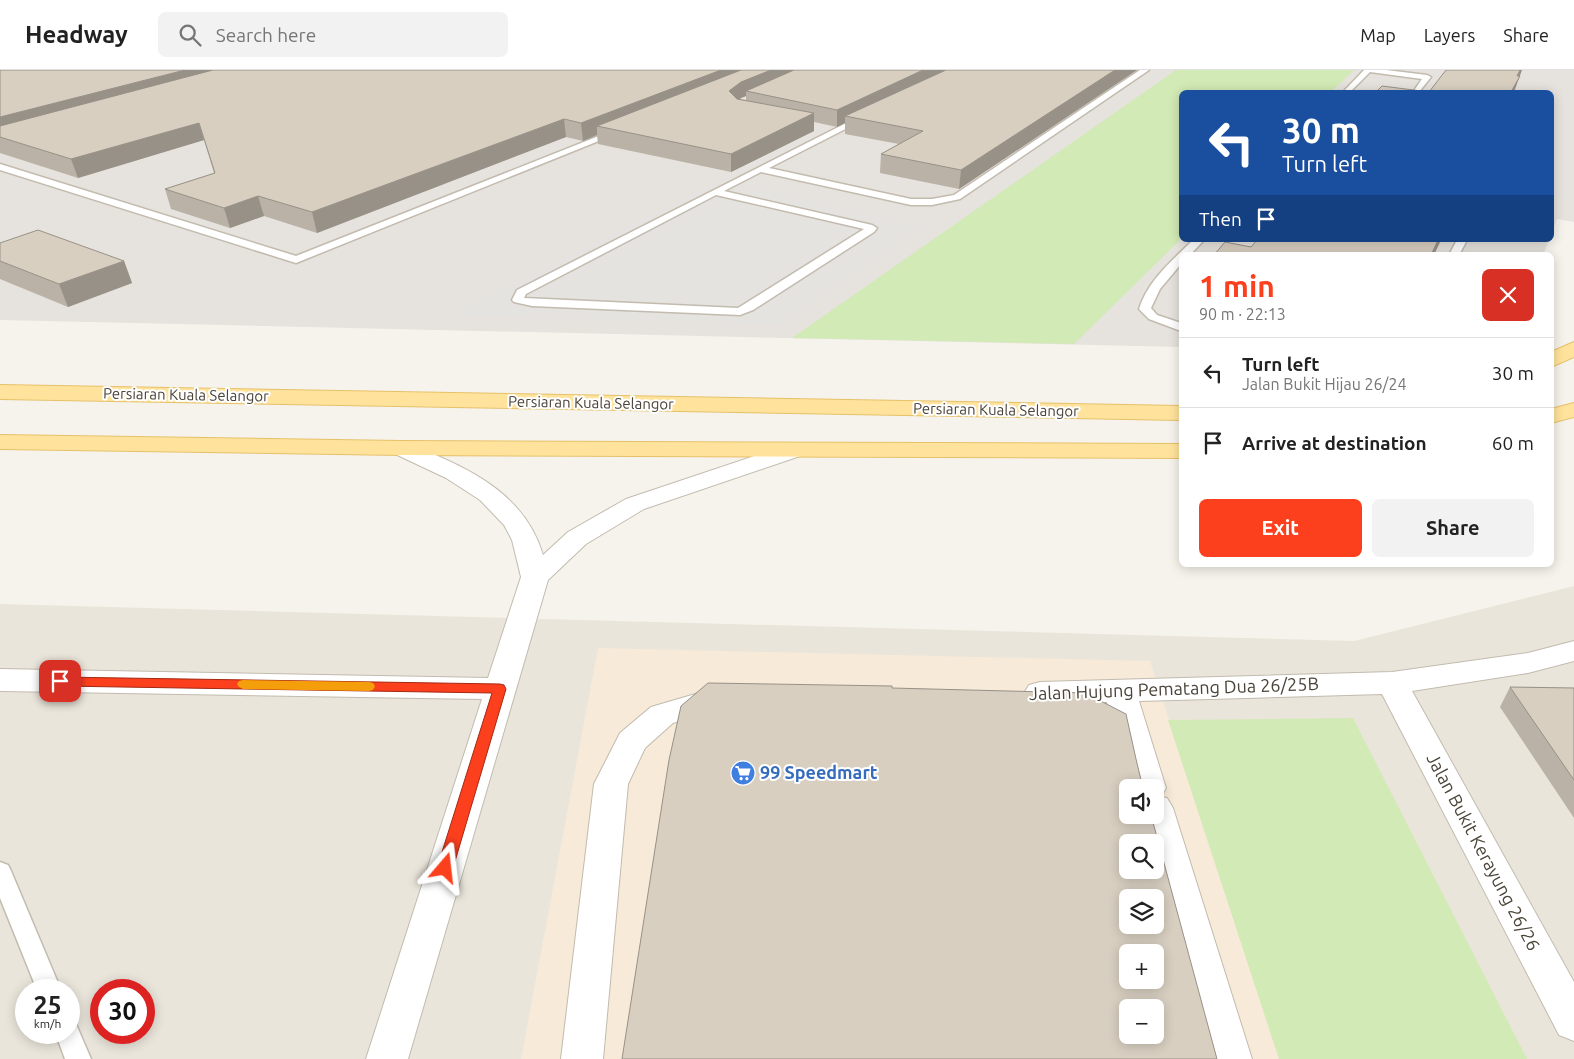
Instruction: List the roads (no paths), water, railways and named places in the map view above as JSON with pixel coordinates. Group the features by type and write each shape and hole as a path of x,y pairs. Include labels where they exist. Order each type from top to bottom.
{"main road":[{"path":"1554,359 1574,348"},
{"name":"Persiaran Kuala Selangor","path":"0,392 1179,413"},
{"path":"1554,415 1574,410"},
{"path":"0,442 401,448 1179,452"}],"street":[{"path":"401,448 473,482 506,509 525,538 535,577"},
{"path":"387,1059 535,577 577,538 635,504 795,450"},
{"name":"Jalan Hujung Pematang Dua 26/25B","path":"1012,694 1392,683 1528,663 1574,651"},
{"path":"0,680 500,689"},
{"name":"Jalan Bukit Kerayung 26/26","path":"1392,683 1574,1022"},
{"path":"1120,692 1146,779"},
{"path":"582,1059 612,784 632,740 662,715 709,701 748,700"},
{"path":"1160,824 1231,1059"}],"lane":[{"path":"760,169 911,202 932,202 956,197 1146,70"},
{"path":"1348,90 1368,70 1427,77"},
{"path":"1417,90 1435,70"},
{"path":"715,192 872,228 740,312 532,303 518,300 521,292 715,192 760,169 871,114"},
{"path":"0,167 296,260 626,128"},
{"path":"822,128 836,131"},
{"path":"1187,252 1197,242"},
{"path":"1179,260 1164,276 1147,299 1145,309 1153,317 1179,326"},
{"path":"0,871 44,979"},
{"path":"72,1044 78,1059"}],"place":[{"name":"99 Speedmart","path":"743,773"}]}
